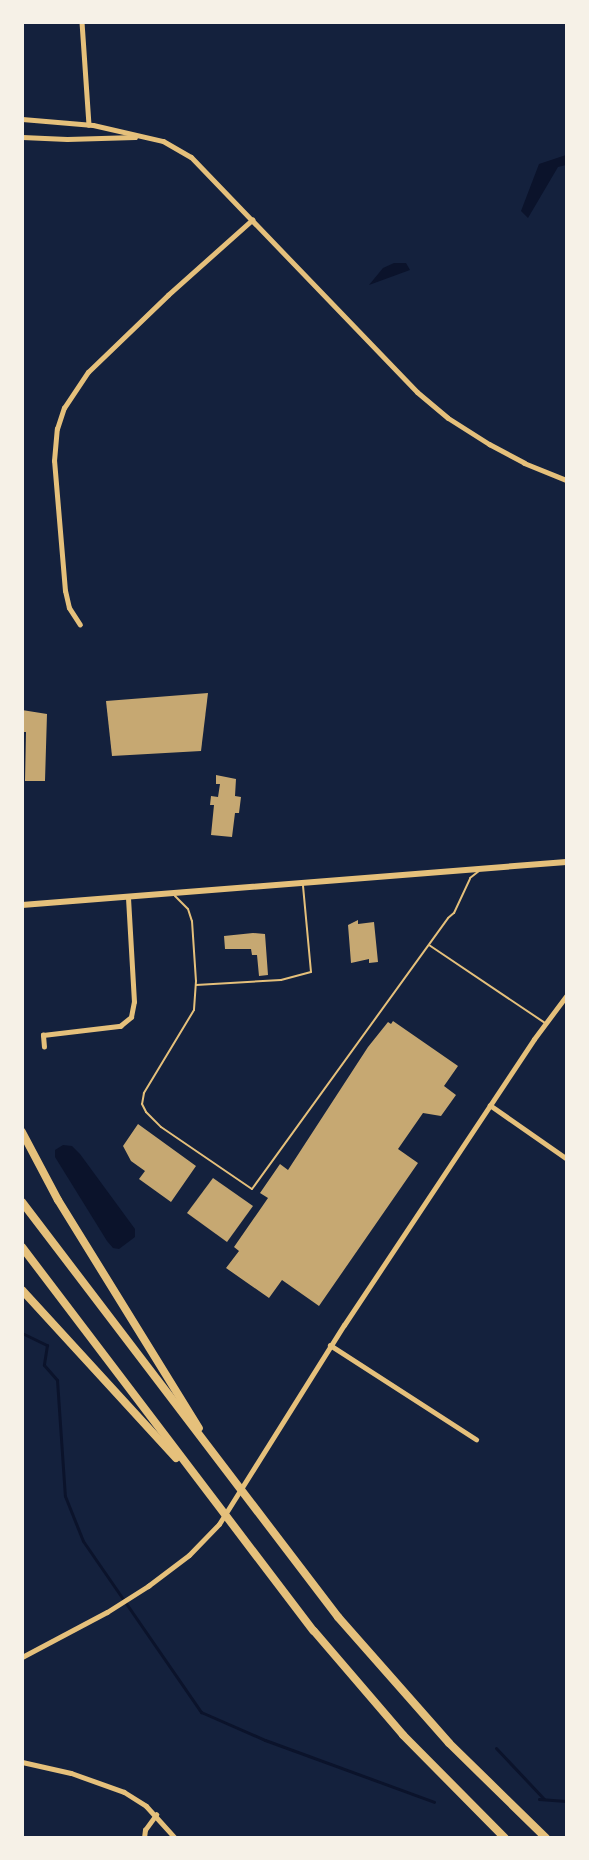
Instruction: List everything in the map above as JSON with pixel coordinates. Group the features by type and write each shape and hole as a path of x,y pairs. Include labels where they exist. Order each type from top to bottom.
{"highway":[{"path":"22,1132 64,1209 224,1468"},
{"path":"22,1202 338,1617 473,1767 546,1838"},
{"path":"22,1247 246,1543 380,1709 505,1838"},
{"path":"22,1290 207,1492"}],"main road":[{"path":"22,906 567,862"}],"street":[{"path":"82,22 89,125"},
{"path":"22,119 89,125 142,136 163,141 190,157 417,392 448,418 524,463 567,480"},
{"path":"22,137 67,139 142,136"},
{"path":"80,625 69,608 65,591 54,461 57,429 64,408 88,372 252,219"},
{"path":"44,1047 43,1035 120,1026 131,1017 134,1002 128,897"},
{"path":"22,1657 130,1598 182,1561 219,1524 330,1346 545,1023 567,996"},
{"path":"490,1105 567,1158"},
{"path":"330,1346 476,1439"},
{"path":"22,1762 71,1773 124,1792 156,1815 175,1838"},
{"path":"144,1838 145,1830 156,1815"}],"lane":[{"path":"173,894 188,909 192,921 196,985 194,1010 144,1093 142,1104 146,1112 161,1127 252,1189 459,905 470,878 482,869"},
{"path":"196,985 281,980 311,972 303,882"},
{"path":"429,945 545,1023"}],"water":[{"path":"566,155 566,165 558,167 528,218 521,211 539,164"},
{"path":"394,263 406,263 410,270 369,285 383,268"},
{"path":"63,1145 72,1146 80,1154 135,1229 135,1237 119,1249 113,1248 107,1241 55,1157 55,1150"}],"building":[{"path":"208,693 201,751 112,756 106,701"},
{"path":"22,710 47,714 45,781 25,781 26,732 22,732"},
{"path":"216,775 236,779 235,796 241,797 239,813 235,813 232,837 211,835 214,805 210,805 211,796 218,797 220,784 216,784"},
{"path":"358,920 358,924 374,922 378,962 369,963 369,959 351,963 348,925"},
{"path":"265,934 268,975 259,976 257,955 252,955 251,949 225,949 224,936"},
{"path":"393,1021 458,1066 444,1086 456,1095 441,1116 423,1113 398,1149 418,1163 319,1306 282,1280 269,1298 226,1268 239,1251 234,1247 268,1198 260,1193 280,1164 288,1170 368,1047 388,1022 391,1024"},
{"path":"138,1124 196,1166 171,1202 139,1179 145,1171 131,1161 123,1146"},
{"path":"213,1178 253,1206 227,1242 187,1213"}],"waterway":[{"path":"22,1333 47,1345 44,1365 57,1380 65,1496 83,1541 201,1712 265,1740 434,1802"},
{"path":"496,1748 544,1799"},
{"path":"539,1799 566,1801"}]}
